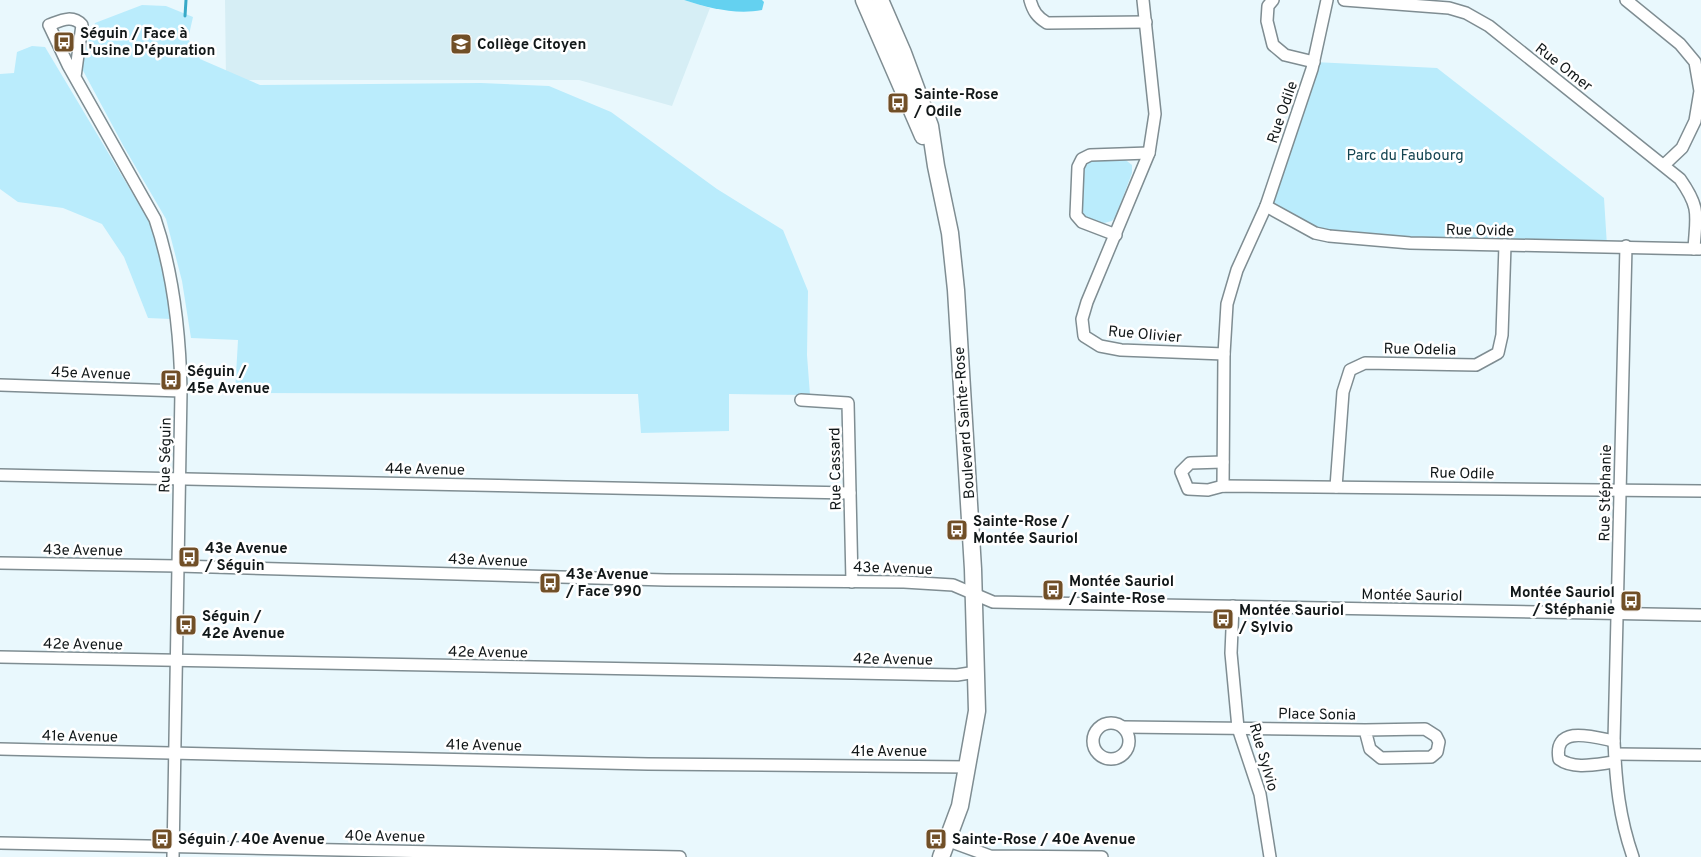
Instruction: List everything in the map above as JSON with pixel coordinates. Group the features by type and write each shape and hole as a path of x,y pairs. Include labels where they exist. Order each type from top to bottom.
{"street":[{"name":"Boulevard Sainte-Rose","path":"864,0 936,166"},
{"name":"Boulevard Sainte-Rose","path":"880,0 925,110 932,135 936,166 950,233 956,281 974,594 977,711 960,806 942,857"},
{"path":"1030,0 1033,11 1039,19 1047,23 1146,22"},
{"name":"Rue Olivier","path":"1143,0 1155,114 1149,153 1087,302 1082,319 1084,336 1100,346 1121,350 1224,354"},
{"path":"1273,0 1268,6 1267,21 1273,45 1285,55 1314,62"},
{"name":"Rue Odile","path":"1223,486 1224,354 1227,304 1237,270 1266,206 1314,62 1327,0"},
{"name":"Rue Omer","path":"1344,0 1449,4 1489,26 1680,179 1691,195 1697,211 1697,249"},
{"path":"1626,0 1680,44 1695,62 1700,91 1695,122 1682,148 1664,165"},
{"name":"Rue Séguin","path":"75,77 82,25 74,19 66,19 48,25 75,77 155,219 170,269 177,309 181,391 173,852"},
{"path":"1116,235 1082,222 1076,215 1078,167 1082,159 1090,155 1149,153"},
{"name":"Rue Ovide","path":"1266,206 1314,233 1329,236 1410,243 1626,246 1697,249"},
{"name":"Rue Odelia","path":"1336,487 1343,392 1350,370 1365,363 1476,365 1498,353 1502,335 1505,245"},
{"name":"Rue Stéphanie","path":"1626,246 1614,741 1620,812 1624,832 1633,857"},
{"name":"45e Avenue","path":"0,385 181,391"},
{"name":"Rue Cassard","path":"802,400 848,403 852,582"},
{"name":"Rue Odile","path":"1223,462 1190,463 1181,472 1188,489 1208,490 1223,486 1701,491"},
{"name":"44e Avenue","path":"0,475 850,493"},
{"name":"43e Avenue","path":"0,563 178,566 666,580 904,582 953,586 974,594"},
{"name":"Montée Sauriol","path":"974,594 993,602 1701,615"},
{"name":"Rue Sylvio","path":"1233,606 1231,653 1238,728 1260,794 1270,857"},
{"name":"42e Avenue","path":"0,658 956,675 976,672"},
{"name":"Place Sonia","path":"1123,727 1425,729 1436,736 1439,742 1437,752 1431,757 1381,758 1370,750 1365,730"},
{"path":"1614,741 1582,736 1566,737 1560,741 1559,759 1578,766 1615,758 1701,755"},
{"name":"41e Avenue","path":"0,749 648,764 968,767"},
{"path":"948,841 990,856 1102,857"},
{"name":"40e Avenue","path":"0,843 173,852 680,857"}],"shaded area":[{"name":"Collège Citoyen","path":"225,0 684,0 710,8 672,106 579,80 226,80"},
{"path":"684,0 762,0 764,2 762,10 742,12 713,8"}],"green space":[{"path":"142,5 166,6 193,17 188,39 200,59 260,85 481,83 549,86 611,112 717,189 783,230 808,291 807,355 810,395 729,394 729,431 641,433 638,394 235,393 238,340 191,338 182,281 166,219 124,147 80,65 95,23"},
{"path":"32,46 45,47 149,221 161,257 171,319 148,318 124,257 102,224 63,208 18,202 0,189 0,74 14,73 17,52"},
{"name":"Parc du Faubourg","path":"1314,62 1437,68 1604,198 1607,246 1329,236 1266,206"},
{"path":"1123,158 1132,165 1132,173 1116,216 1112,221 1104,223 1090,220 1085,217 1081,209 1083,168 1087,161 1091,159"}],"waterway":[{"path":"185,16 186,0"}],"place":[{"name":"Séguin / Face à L'usine D'épuration","path":"64,42"},
{"name":"Collège Citoyen","path":"461,44"},
{"name":"Sainte-Rose / Odile","path":"898,103"},
{"name":"Séguin / 45e Avenue","path":"171,380"},
{"name":"Sainte-Rose / Montée Sauriol","path":"957,530"},
{"name":"43e Avenue / Séguin","path":"189,557"},
{"name":"43e Avenue / Face 990","path":"550,583"},
{"name":"Montée Sauriol / Sainte-Rose","path":"1053,590"},
{"name":"Montée Sauriol / Stéphanie","path":"1631,601"},
{"name":"Montée Sauriol / Sylvio","path":"1223,619"},
{"name":"Séguin / 42e Avenue","path":"186,625"},
{"name":"Séguin / 40e Avenue","path":"162,839"},
{"name":"Sainte-Rose / 40e Avenue","path":"936,839"}]}
